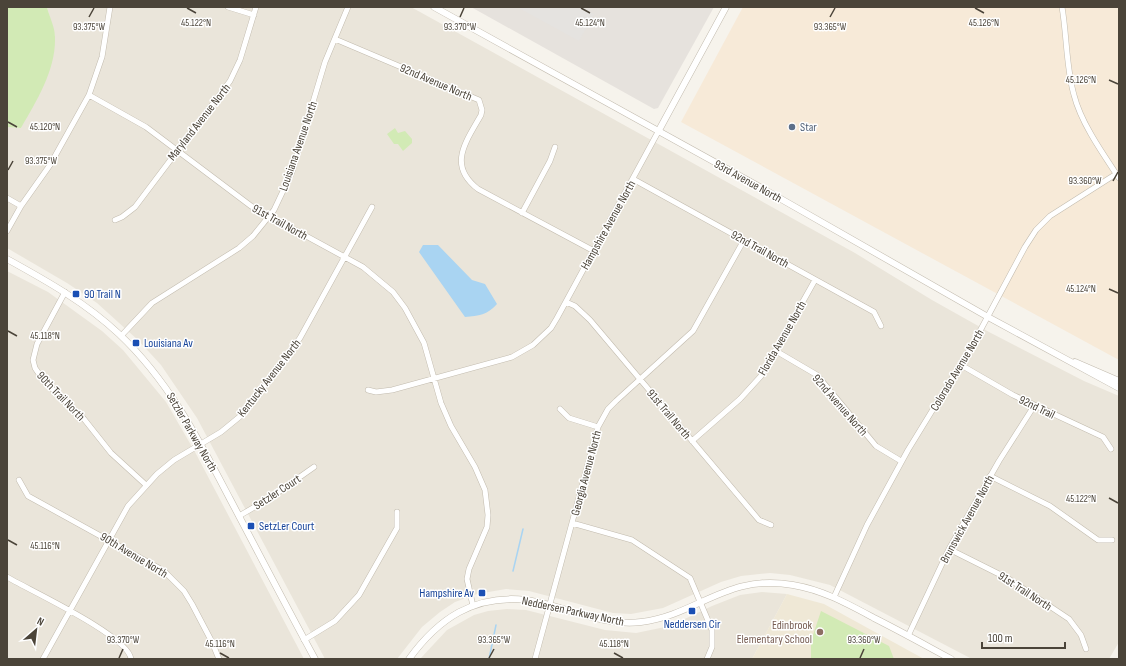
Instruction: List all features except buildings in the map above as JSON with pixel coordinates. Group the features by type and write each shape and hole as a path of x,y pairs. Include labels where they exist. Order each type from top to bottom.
{"street":[{"path":"7,231 21,206 50,165 89,95 102,57 110,7"},
{"path":"228,7 254,15"},
{"name":"Maryland Avenue North","path":"115,220 122,217 135,207 236,72 256,7"},
{"name":"Louisiana Avenue North","path":"121,336 152,303 239,248 253,236 270,216 282,195 292,172 326,62 348,7"},
{"name":"93rd Avenue North","path":"434,7 988,317 1119,388"},
{"name":"Hampshire Avenue North","path":"368,390 376,392 392,390 501,361 533,346 550,328 594,251 726,7"},
{"path":"1062,7 1070,76 1076,104 1118,176"},
{"name":"92nd Avenue North","path":"335,39 479,100 482,110 462,152 460,161 465,177 478,189 594,251"},
{"name":"91st Trail North","path":"89,95 146,127 236,196 345,258 378,279 405,308 424,343 434,378"},
{"path":"522,213 550,160 555,147"},
{"name":"Colorado Avenue North","path":"834,597 867,525 902,461 961,365 1025,247 1036,230 1050,216 1118,176"},
{"name":"92nd Trail North","path":"633,179 874,312 881,326"},
{"path":"7,198 21,206"},
{"name":"Kentucky Avenue North","path":"43,659 108,539 128,506 146,485 174,460 232,424 252,403 300,338 372,208"},
{"name":"Georgia Avenue North","path":"536,659 598,427 608,409 686,339 699,323 744,240"},
{"name":"Setzler Parkway North","path":"7,259 65,292 88,308 121,336 151,368 170,392 201,444 314,659"},
{"name":"Florida Avenue North","path":"692,441 751,388 776,351 815,280"},
{"name":"90th Trail North","path":"65,292 37,344 33,360 35,368 44,381 84,419 111,453 146,485"},
{"name":"91st Trail North","path":"566,302 575,306 590,320 759,520 771,525"},
{"name":"92nd Avenue North","path":"776,351 817,375 876,446 902,461"},
{"name":"93rd Avenue North","path":"1061,357 1119,381"},
{"name":"92nd Trail","path":"961,365 1034,406 1103,437 1111,449"},
{"path":"434,378 441,402 451,426 475,468 485,490 488,515 487,527 469,569 467,579 473,606"},
{"name":"Brunswick Avenue North","path":"908,636 949,549 990,476 1034,406"},
{"path":"560,409 569,418 598,427"},
{"name":"Setzler Court","path":"239,516 270,498 314,467"},
{"path":"990,476 1050,506 1098,540 1112,540"},
{"name":"90th Avenue North","path":"19,480 28,496 152,563 175,580 192,604 219,659"},
{"path":"304,640 335,621 359,594 397,528 397,512"},
{"path":"572,523 621,536 642,545 690,578 712,630 712,647 707,659"},
{"name":"91st Trail North","path":"949,549 1009,580 1069,619 1081,635 1086,649"},
{"path":"7,578 98,626 117,640 128,651 131,659"},
{"name":"Neddersen Parkway North","path":"409,659 436,627 453,615 473,606 496,600 514,599 550,605 601,619 629,623 663,617 740,586 767,582 806,587 834,597 951,659"}],"shaded area":[{"path":"47,7 411,7 855,253 932,300 989,332 1084,381 1119,396 1119,642 1109,659 972,659 830,585 790,575 770,573 741,576 721,582 663,608 631,614 613,613 529,591 506,589 477,594 455,602 440,612 422,627 397,659 325,659 197,418 161,365 139,341 97,303 67,283 7,248 7,127 21,128 55,36"},
{"path":"471,7 714,7 658,108 654,109"},
{"path":"517,7 581,7 594,14 579,41"},
{"path":"743,7 1119,7 1119,360 681,122"},
{"path":"7,271 48,292 102,331 123,350 166,402 195,452 304,659 7,659"},
{"path":"762,592 787,594 752,659 420,659 447,630 474,615 488,611 507,609 526,610 605,630 636,633 670,626 712,606 740,595"},
{"name":"Edinbrook Elementary School","path":"787,594 824,604 924,659 752,659"}],"green space":[{"path":"7,7 47,7 55,33 54,49 49,73 39,96 21,128 7,127"},
{"path":"395,128 398,133 405,131 412,139 412,143 403,151 398,144 394,144 387,134"},
{"path":"821,611 889,646 894,659 811,659 811,641"}],"water":[{"path":"423,245 438,245 472,280 485,284 497,304 490,311 465,317 419,252"}],"waterway":[{"path":"513,571 523,529"},
{"path":"489,659 496,625"}],"place":[{"name":"Star","path":"792,127"},
{"name":"90 Trail N","path":"76,294"},
{"name":"Louisiana Av","path":"136,343"},
{"name":"SetzLer Court","path":"251,526"},
{"name":"Hampshire Av","path":"482,593"},
{"name":"Neddersen Cir","path":"692,611"},
{"name":"Edinbrook Elementary School","path":"820,632"}]}
